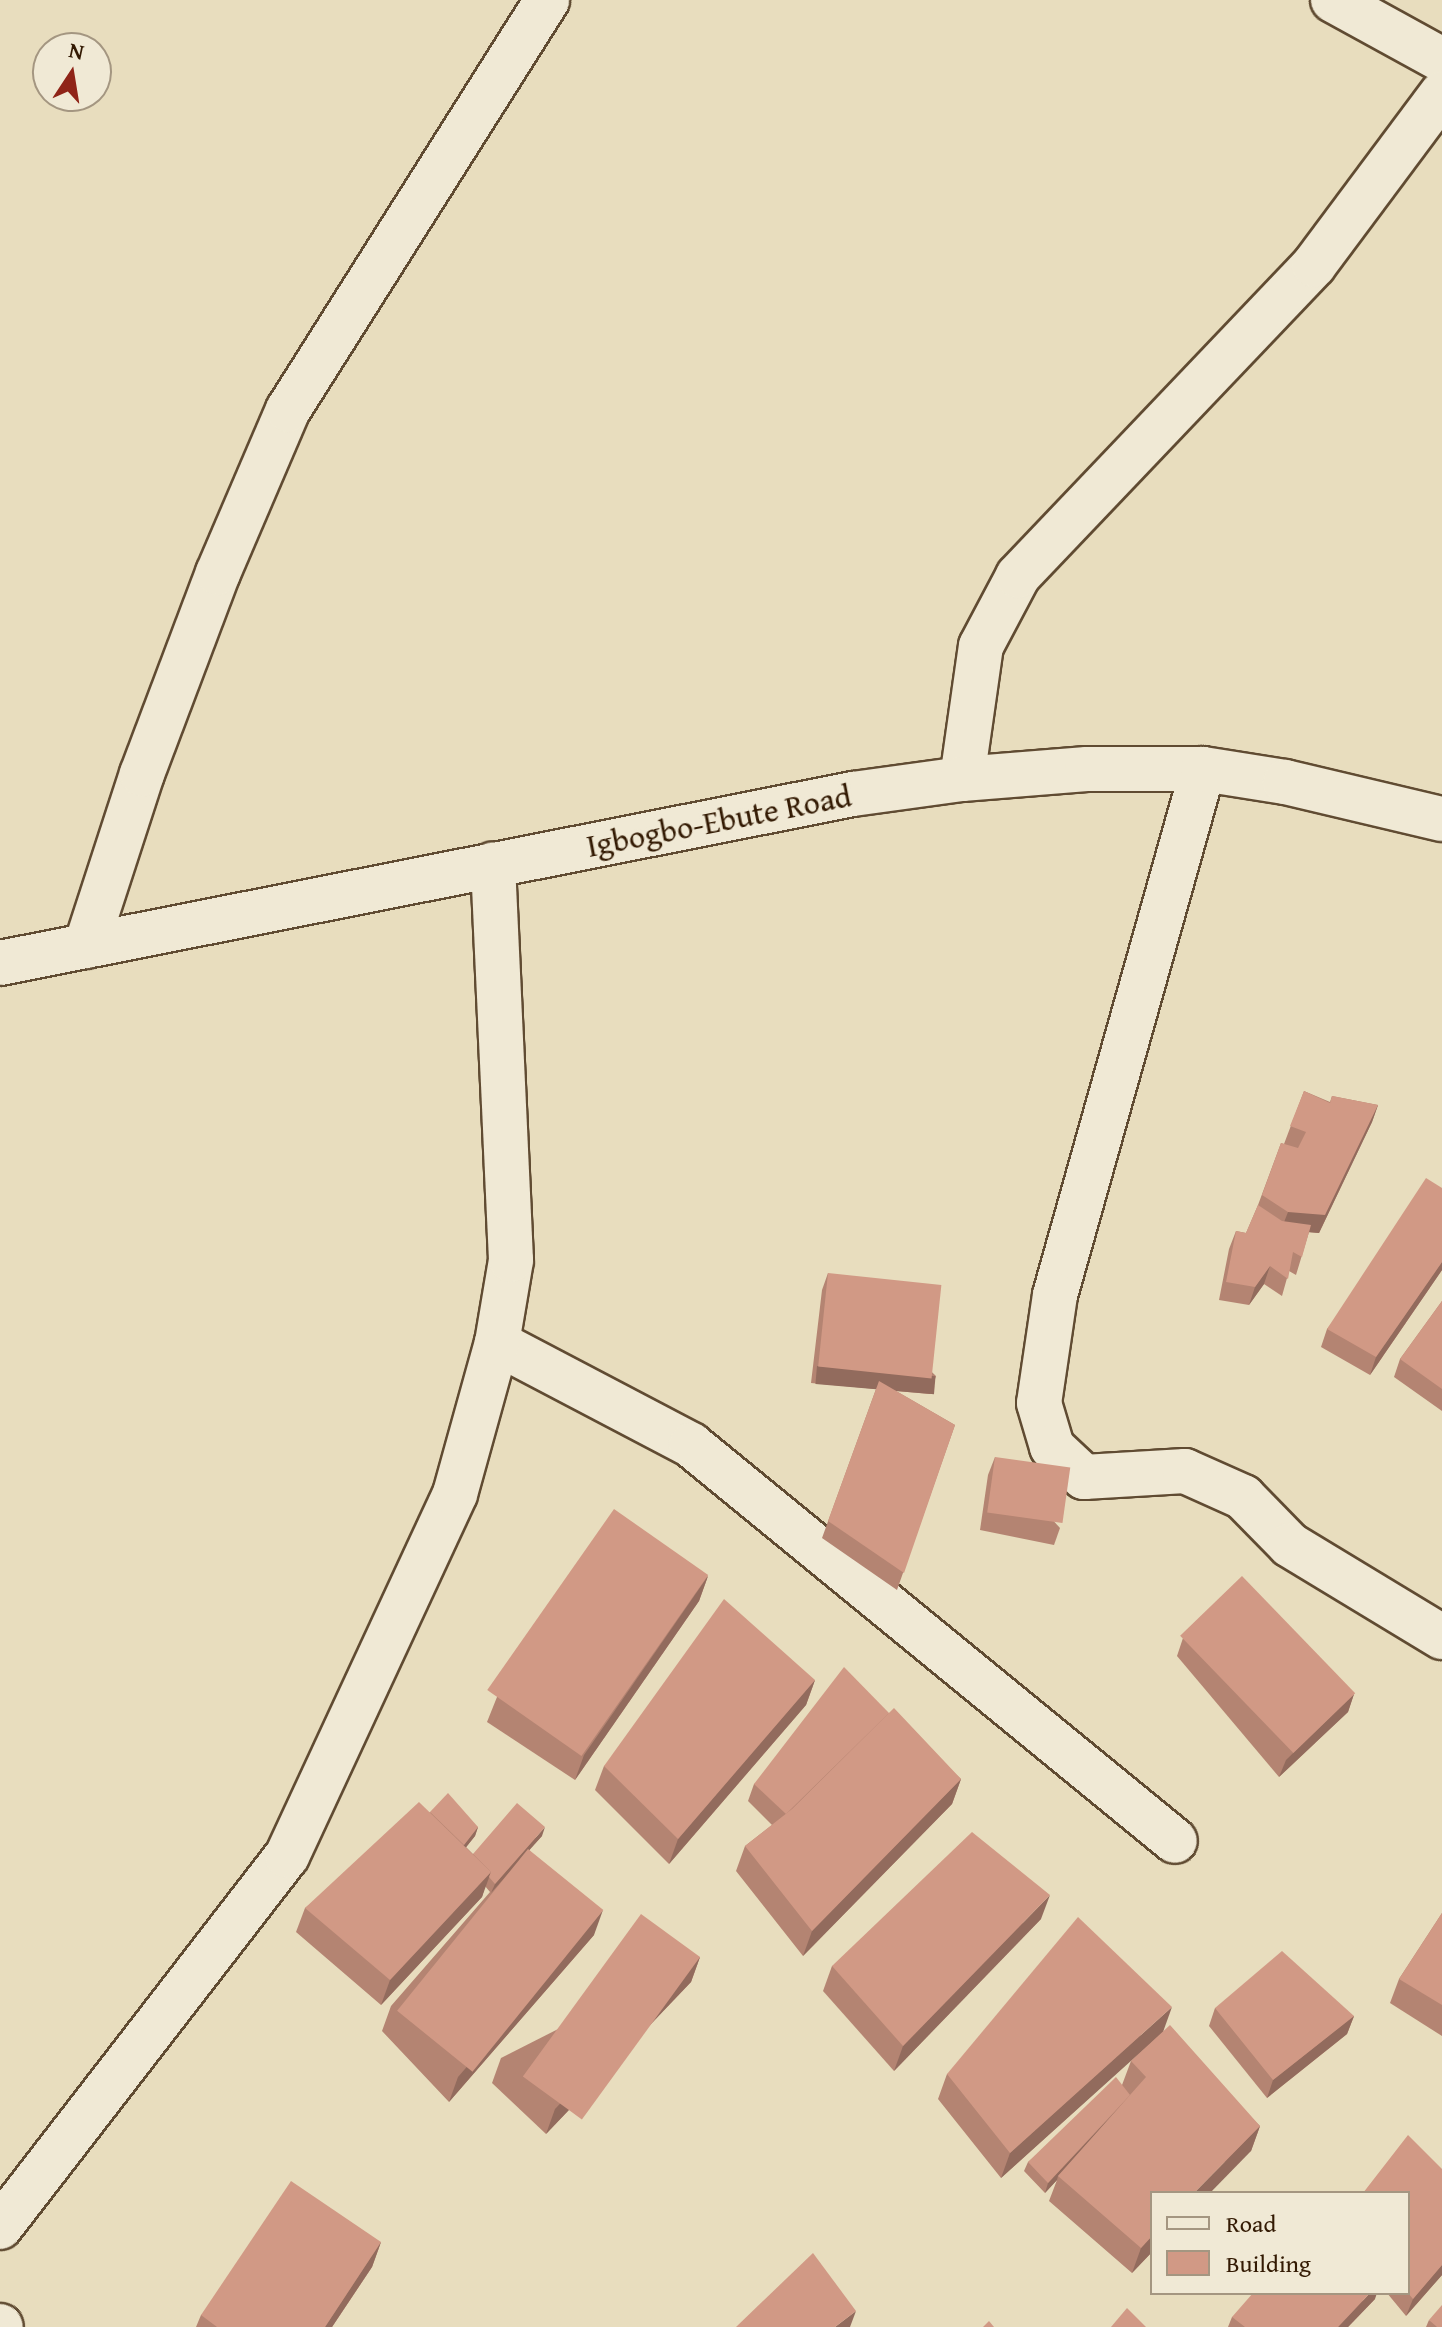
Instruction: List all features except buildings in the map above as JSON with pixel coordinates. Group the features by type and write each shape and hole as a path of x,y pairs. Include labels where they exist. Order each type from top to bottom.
{"street":[{"path":"86,946 158,731 288,410 547,0"},
{"path":"1333,0 1442,60"},
{"path":"962,779 981,646 1018,576 1314,265 1442,93"},
{"name":"Igbogbo-Ebute Road","path":"0,963 853,794 962,779 1087,769 1203,769 1285,782 1442,819"},
{"path":"1203,769 1055,1295 1039,1403 1052,1447 1084,1477 1185,1471 1243,1497 1290,1545 1442,1637"},
{"path":"0,2227 287,1856 455,1494 497,1343 511,1260 493,864"},
{"path":"497,1343 691,1445 1175,1841"}]}
